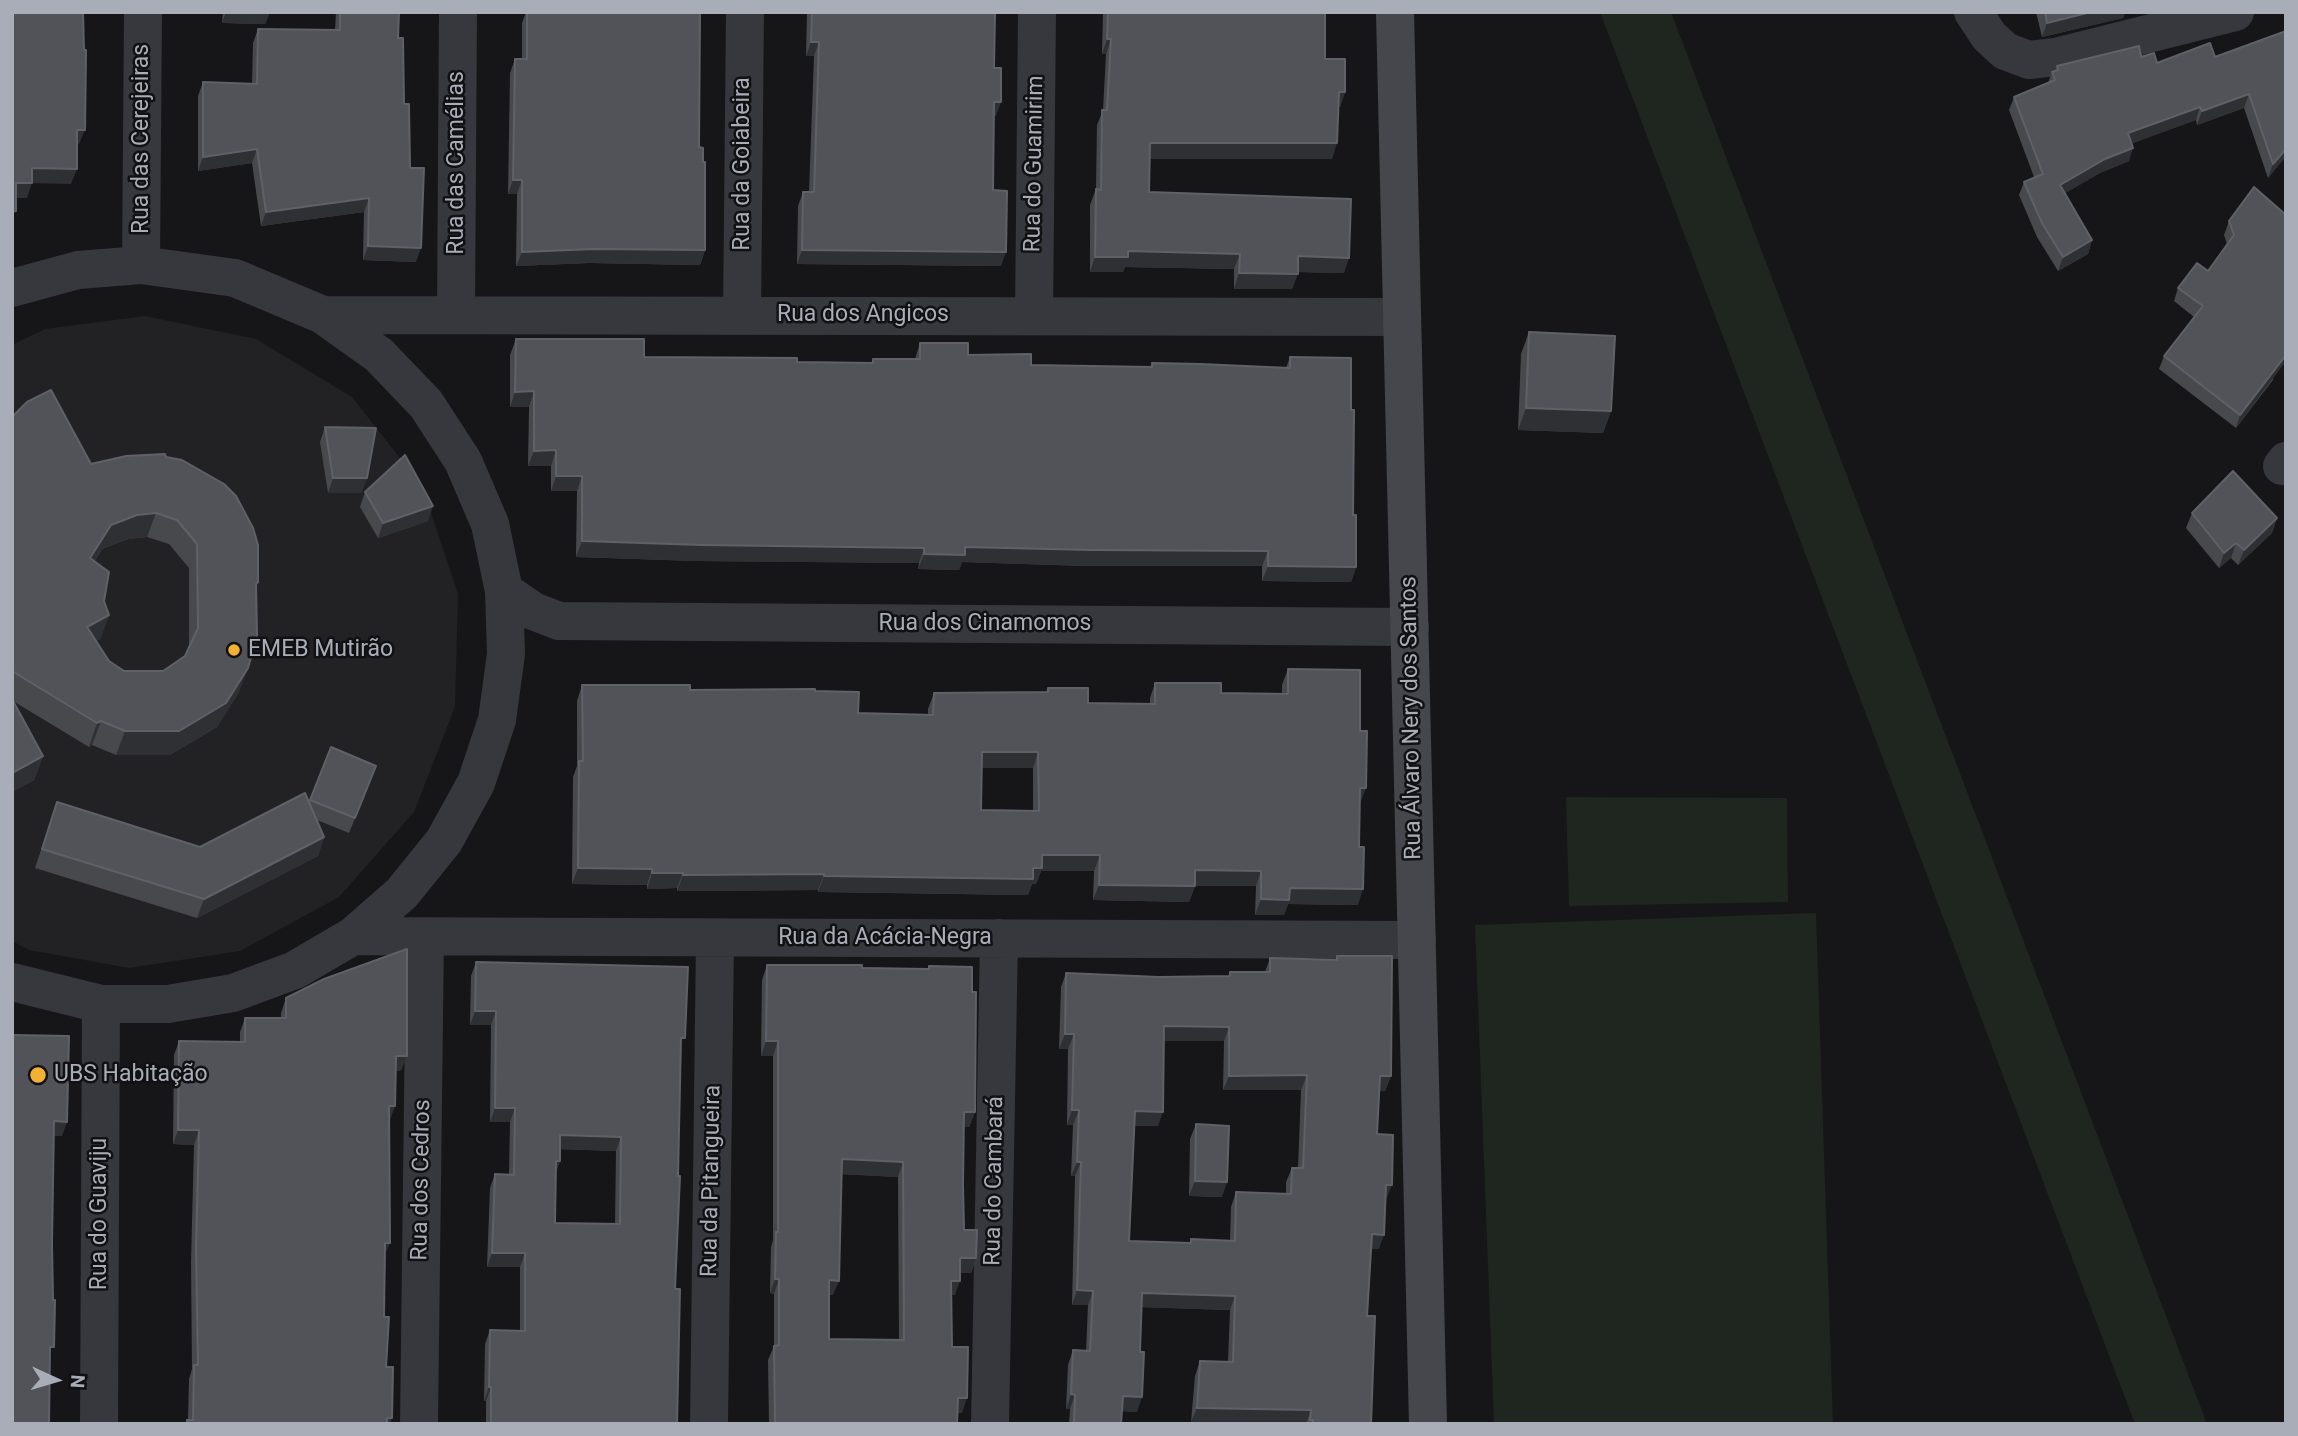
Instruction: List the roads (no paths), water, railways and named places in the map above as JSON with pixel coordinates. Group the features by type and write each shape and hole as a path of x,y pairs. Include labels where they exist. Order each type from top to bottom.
{"main road":[{"name":"Rua Álvaro Nery dos Santos","path":"1395,12 1428,1424"}],"street":[{"name":"Rua das Cerejeiras","path":"141,265 143,12"},
{"name":"Rua das Camélias","path":"456,314 458,12"},
{"name":"Rua da Goiabeira","path":"742,315 745,12"},
{"name":"Rua do Guamirim","path":"1034,316 1037,12"},
{"path":"1973,12 1989,36 2005,51 2029,60 2056,57 2235,12"},
{"path":"12,288 78,270 141,265 235,278 323,315 379,355 426,404 463,461 490,524 504,592 506,654 497,720 476,783 451,830 402,893 353,936 295,970 233,993 168,1004 102,1004 12,982"},
{"name":"Rua dos Angicos","path":"323,315 1402,317"},
{"name":"Rua dos Cinamomos","path":"504,592 533,611 559,621 1410,627"},
{"name":"Rua dos Cinamomos","path":"506,654 538,629 559,621"},
{"name":"Rua da Acácia-Negra","path":"353,936 1417,940"},
{"name":"Rua dos Cedros","path":"419,1424 425,937"},
{"name":"Rua da Pitangueira","path":"709,1424 715,937"},
{"name":"Rua do Cambará","path":"990,1424 999,938"},
{"name":"Rua do Guaviju","path":"99,1424 102,1004"}],"place":[{"name":"EMEB Mutirão","path":"234,650"},
{"name":"UBS Habitação","path":"38,1075"}]}
